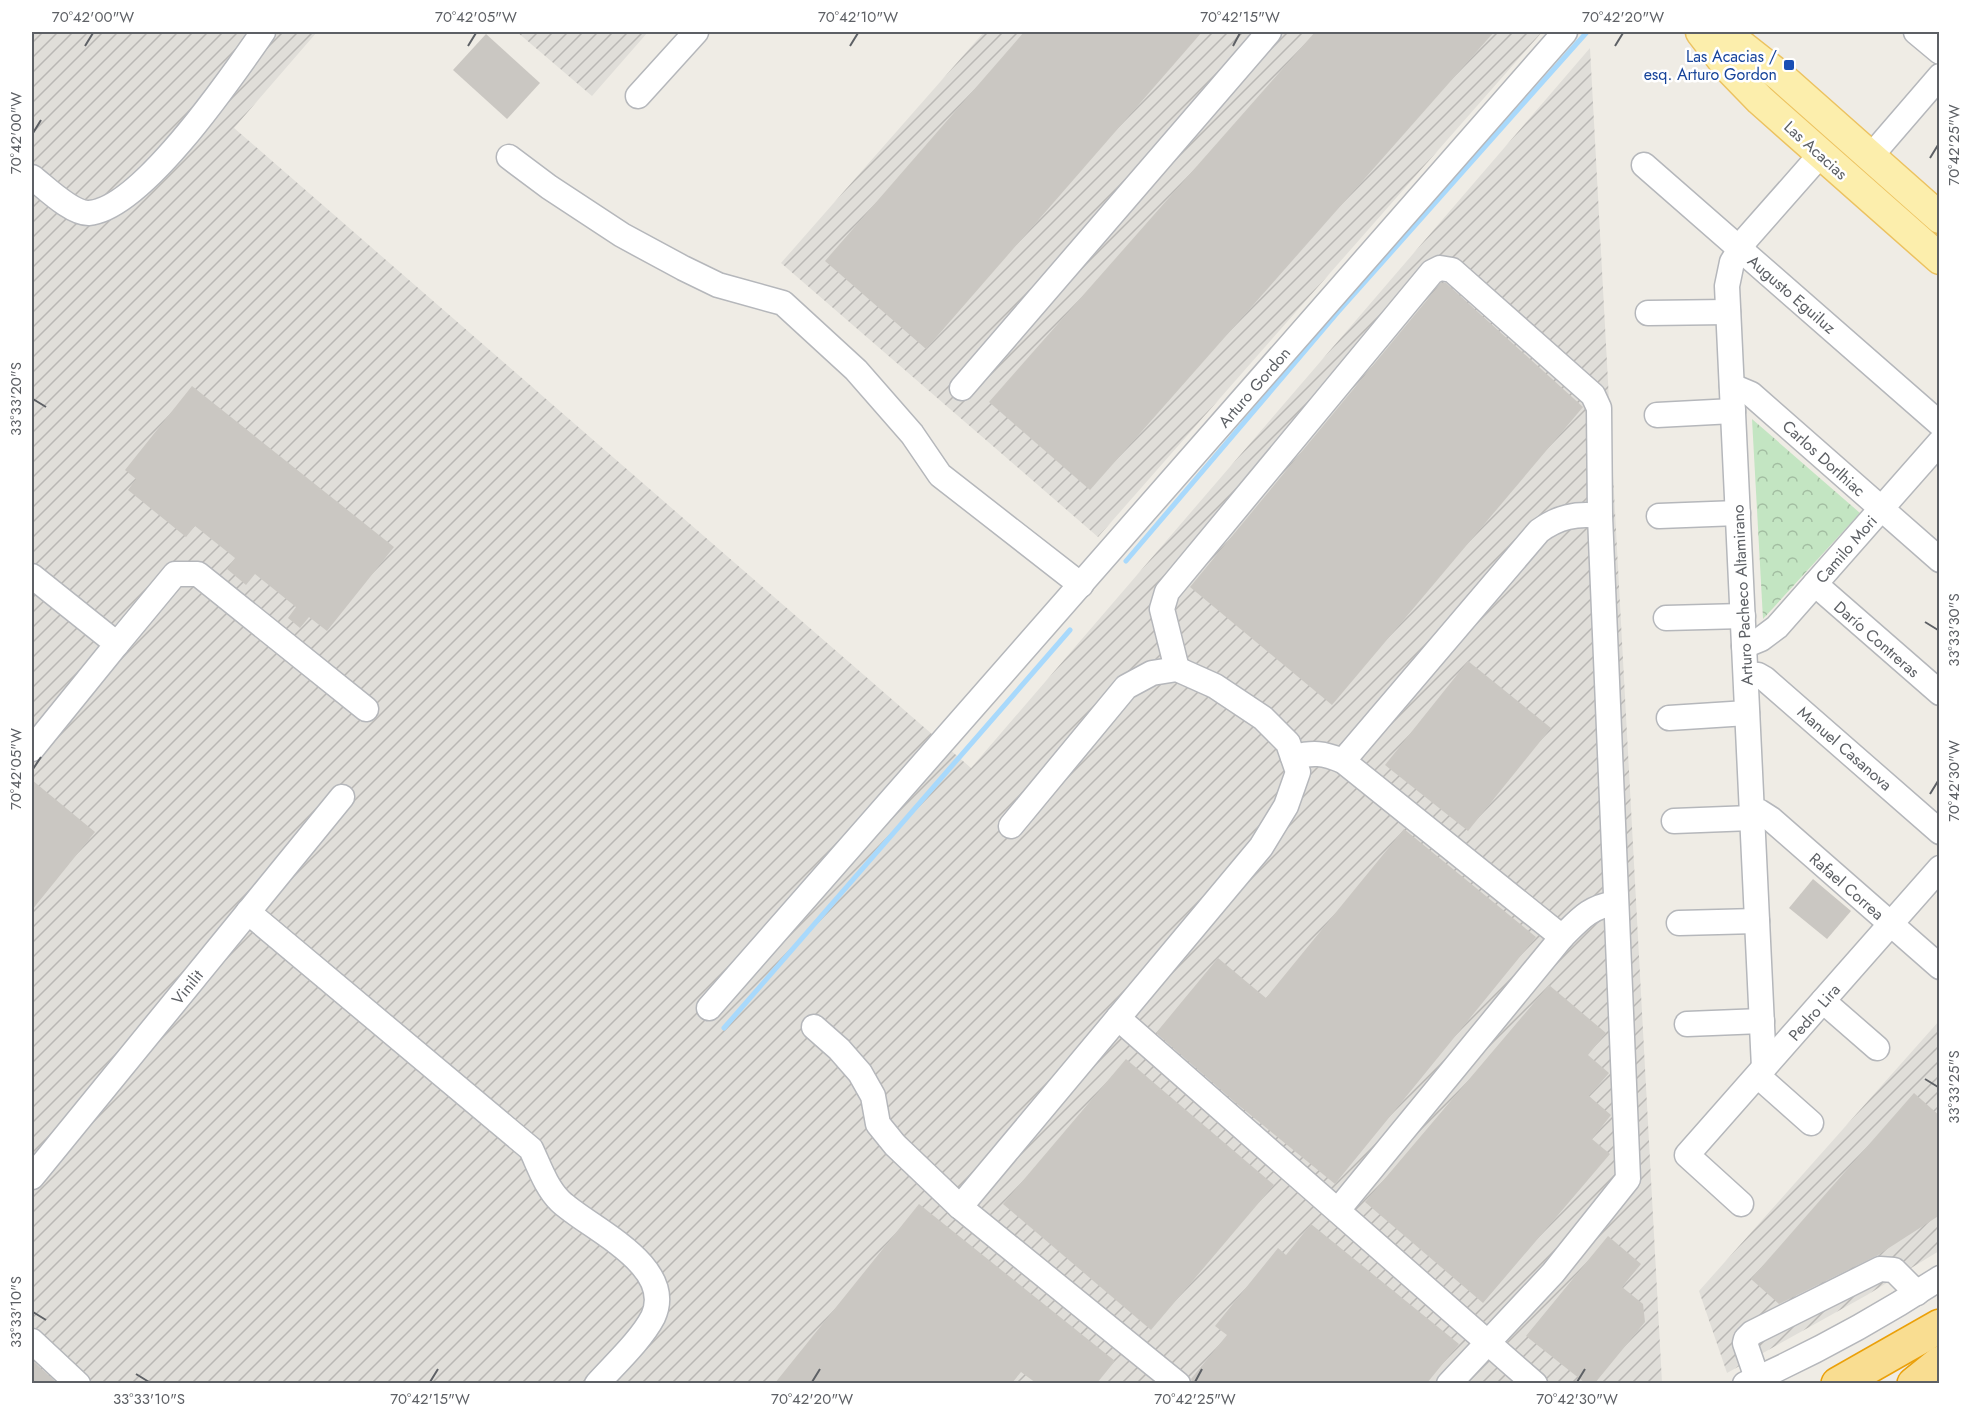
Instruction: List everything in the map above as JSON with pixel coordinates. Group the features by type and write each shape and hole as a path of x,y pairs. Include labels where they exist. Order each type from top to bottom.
{"highway":[{"path":"1838,1383 1940,1326"},
{"path":"1914,1383 1940,1362"}],"main road":[{"name":"Las Acacias","path":"1701,32 1728,67 1760,100 1940,259"},
{"name":"Las Acacias","path":"1724,32 1781,77 1940,218"},
{"path":"1760,100 1765,87 1781,77"}],"street":[{"path":"32,177 73,209 88,213 124,199 181,143 263,32"},
{"path":"638,96 696,32"},
{"path":"962,388 1269,32"},
{"name":"Arturo Gordon","path":"709,1008 1565,32"},
{"path":"1916,32 1940,52"},
{"path":"1871,156 1940,76"},
{"name":"Arturo Pacheco Altamirano","path":"1761,1072 1762,1021 1758,921 1728,277 1732,262 1740,248 1821,154"},
{"path":"508,157 622,235 683,268 718,285 783,303 856,370 912,434 940,475 1081,585"},
{"name":"Augusto Eguiluz","path":"1644,165 1940,424"},
{"path":"1177,669 1162,609 1167,592 1436,269 1452,270 1593,395 1599,408 1600,516 1628,1179 1553,1273 1449,1383"},
{"path":"1648,313 1728,312"},
{"name":"Carlos Dorlhiac","path":"1732,386 1751,394 1940,560"},
{"path":"1657,415 1733,411"},
{"name":"Camilo Mori","path":"1744,646 1770,634 1940,442"},
{"path":"1659,516 1738,513"},
{"path":"1343,761 1539,531 1567,516 1578,514 1600,516"},
{"path":"32,749 175,574 198,574 366,710"},
{"path":"32,576 117,644"},
{"name":"Darío Contreras","path":"1815,584 1940,693"},
{"path":"1666,618 1743,616"},
{"path":"960,1207 1261,847 1286,806 1298,772 1288,743 1263,718 1215,686 1177,669 1152,673 1126,687 1011,826"},
{"name":"Manuel Casanova","path":"1746,674 1758,675 1765,679 1940,832"},
{"path":"1669,718 1748,713"},
{"path":"1293,757 1324,753 1343,761 1562,938"},
{"name":"Vinilit","path":"32,1177 342,797"},
{"name":"Rafael Correa","path":"1752,814 1760,812 1771,819 1940,967"},
{"path":"1674,821 1752,814"},
{"name":"Pedro Lira","path":"1741,1204 1687,1155 1940,868"},
{"path":"1338,1209 1562,938 1585,914 1599,905 1616,903"},
{"path":"248,912 531,1149 546,1181 560,1201 637,1258 653,1282 656,1298 654,1315 644,1330 597,1383"},
{"path":"1679,923 1758,921"},
{"path":"1823,1001 1877,1048"},
{"path":"1118,1018 1535,1383"},
{"path":"1687,1024 1762,1021"},
{"path":"814,1027 839,1049 860,1073 873,1096 878,1124 889,1138 960,1207 1178,1383"},
{"path":"1761,1072 1810,1123"},
{"path":"1917,1293 1894,1270 1880,1269 1752,1333 1745,1343 1751,1381 1843,1337 1917,1293 1940,1278"},
{"path":"32,1341 78,1383"}],"shaded area":[{"path":"32,32 317,32 234,128 971,768 1590,48 1662,1383 32,1383"},
{"path":"517,32 648,32 592,96"},
{"path":"984,32 1542,32 1098,537 781,263"},
{"path":"1939,1021 1939,1251 1867,1295 1727,1373 1699,1291"}],"green space":[{"path":"1752,419 1860,513 1763,619"}],"building":[{"path":"1024,32 1202,32 926,349 825,261"},
{"path":"1315,32 1494,32 1090,490 989,402"},
{"path":"486,34 540,83 507,119 453,70"},
{"path":"1441,283 1446,283 1583,407 1332,705 1190,587"},
{"path":"192,386 394,547 327,631 309,617 300,628 288,618 296,607 255,574 246,585 227,569 235,558 195,526 186,537 128,490 136,479 125,470"},
{"path":"1468,661 1551,728 1468,831 1385,765"},
{"path":"32,780 95,832 32,910"},
{"path":"1404,829 1536,937 1335,1184 1237,1104 1156,1033 1218,958 1266,998"},
{"path":"1813,879 1851,911 1827,939 1789,908"},
{"path":"1549,985 1606,1033 1588,1055 1609,1073 1589,1096 1611,1115 1592,1139 1610,1154 1483,1303 1365,1202"},
{"path":"1126,1059 1274,1185 1151,1330 1003,1204"},
{"path":"1914,1093 1940,1116 1940,1215 1878,1255 1779,1304 1751,1279"},
{"path":"919,1204 1115,1361 1097,1383 1036,1383 1021,1372 1012,1383 775,1383"},
{"path":"1311,1224 1459,1344 1427,1383 1192,1383 1191,1379 1227,1335 1215,1326 1278,1248 1286,1255"},
{"path":"1608,1236 1641,1264 1622,1287 1643,1304 1645,1322 1595,1383 1585,1383 1526,1336"},
{"path":"32,1360 57,1383 32,1383"}],"waterway":[{"path":"1126,561 1338,312 1587,32"},
{"path":"724,1028 1070,630"}],"place":[{"name":"Las Acacias / esq. Arturo Gordon","path":"1789,65"}]}
